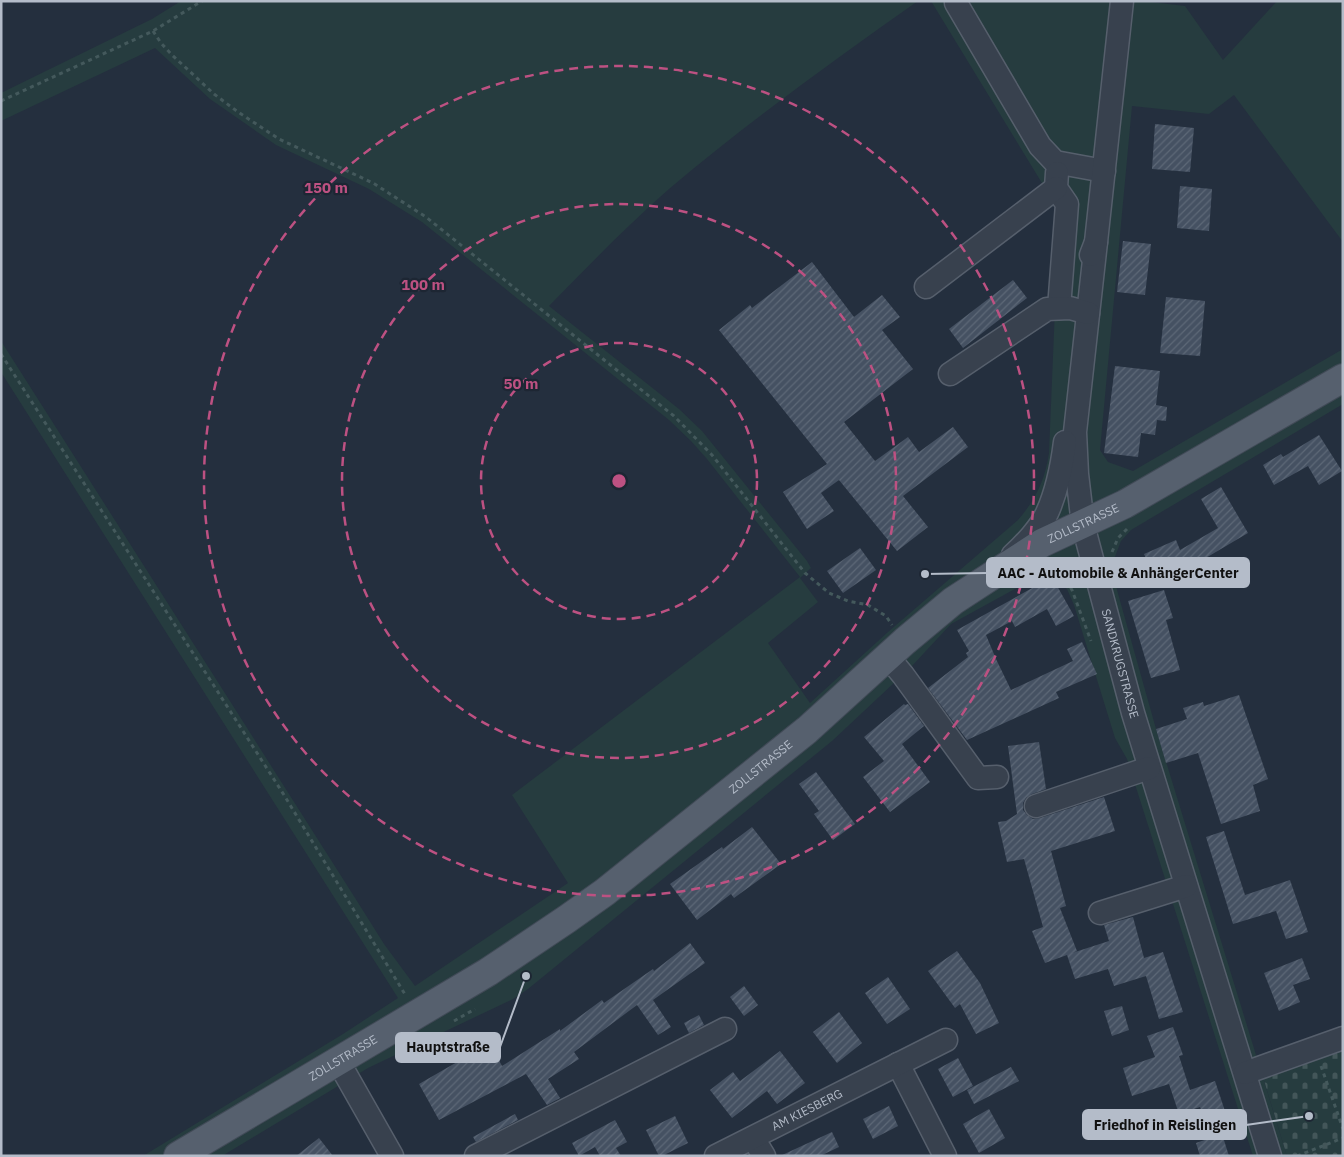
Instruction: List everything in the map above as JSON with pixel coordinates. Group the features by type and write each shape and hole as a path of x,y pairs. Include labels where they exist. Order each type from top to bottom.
{"main road":[{"name":"ZOLLSTRASSE","path":"178,1156 520,952 605,892 807,730 896,649 953,601 1042,543 1125,504 1343,378"}],"street":[{"name":"SANDKRUGSTRASSE","path":"1122,1 1096,242 1076,310 1076,474 1083,525 1133,713 1270,1156"},
{"path":"956,2 1040,146 1055,162 1104,171"},
{"path":"989,578 1023,545 1046,515 1062,467 1076,310 1067,204 1056,188 1058,162"},
{"path":"926,287 1056,188"},
{"path":"950,374 1047,309 1076,310"},
{"path":"896,649 903,675 978,778 996,777"},
{"path":"1036,806 1150,768"},
{"path":"1100,913 1186,886"},
{"path":"476,1156 724,1029"},
{"path":"1245,1072 1343,1038"},
{"name":"AM KIESBERG","path":"716,1156 759,1147 898,1064 946,1040"},
{"path":"338,1061 392,1156"},
{"path":"898,1064 944,1156"}],"path":[{"path":"1,100 153,31 202,1"},
{"path":"153,31 171,54 214,94 238,112 279,139 373,183 426,217 674,416 712,455 805,573 829,593 848,601 868,605 886,616 896,649"},
{"path":"1,354 284,795 417,1014"},
{"path":"1314,1048 1343,1129"},
{"path":"1297,1156 1343,1138"}],"green space":[{"path":"181,1 918,1 791,92 699,164 638,217 549,306 679,409 702,431 807,561 811,568 800,578 818,602 768,643 810,703 888,632 1018,520 1039,489 1049,453 1059,211 931,1 1142,1 1185,6 1223,60 1277,1 1343,1 1343,242 1234,95 1209,114 1132,106 1100,450 1108,462 1133,471 1343,349 1343,404 1131,530 1121,541 1113,562 1117,590 1156,729 1287,1156 1253,1156 1127,759 1115,738 1074,605 1067,589 1044,573 951,624 911,667 832,741 528,989 513,999 368,1068 222,1156 143,1156 343,1034 398,998 1,372 1,341 384,944 415,986 568,883 512,795 800,577 707,459 669,420 422,222 369,189 276,145 210,99 155,48 1,121 1,93 152,19"},
{"path":"1343,1047 1343,1156 1287,1156 1263,1077"}],"building":[{"path":"1155,124 1194,128 1190,172 1152,169"},
{"path":"1180,186 1212,189 1209,231 1177,228"},
{"path":"1123,241 1151,244 1145,295 1117,292"},
{"path":"812,262 854,317 882,295 900,317 882,330 913,369 844,422 875,461 908,437 919,452 953,427 968,447 903,496 928,527 897,551 839,480 821,493 834,511 807,529 783,492 827,464 719,330 750,305 752,308"},
{"path":"1013,280 1027,298 963,348 949,329"},
{"path":"1166,297 1205,301 1200,356 1160,353"},
{"path":"1115,366 1160,371 1156,405 1167,407 1166,421 1157,420 1155,435 1141,433 1138,457 1104,453"},
{"path":"1319,435 1342,471 1319,485 1308,466 1274,485 1263,465 1281,454 1283,457"},
{"path":"1221,487 1248,533 1199,562 1155,580 1144,554 1176,540 1180,550 1218,528 1201,499"},
{"path":"860,548 876,570 843,593 827,571"},
{"path":"1052,577 1074,616 1056,626 1047,609 1015,627 1012,621 986,635 996,659 1011,690 1073,661 1067,649 1082,642 1097,674 1056,692 1059,698 967,740 928,688 968,657 966,653 969,651 957,630"},
{"path":"1164,590 1173,618 1166,620 1180,670 1151,678 1128,601"},
{"path":"1239,695 1268,779 1253,785 1260,811 1221,824 1198,753 1166,763 1156,729 1187,719 1183,708 1203,702 1204,706"},
{"path":"904,704 908,704 924,726 902,744 930,782 890,812 863,777 884,761 864,737"},
{"path":"1039,742 1046,789 1026,798 1023,803 1023,810 1027,815 1033,819 1040,818 1104,797 1115,831 1051,851 1066,906 1060,908 1077,951 1072,953 1109,941 1104,925 1133,917 1144,958 1163,952 1183,1012 1159,1019 1146,976 1114,986 1108,969 1075,979 1067,955 1045,963 1032,931 1043,927 1024,859 1007,862 998,822 1006,821 1017,814 1008,746"},
{"path":"816,772 855,824 833,840 814,814 819,811 799,784"},
{"path":"752,827 781,864 734,898 731,894 697,920 670,884 722,847 723,849"},
{"path":"1224,831 1245,895 1290,880 1308,932 1286,939 1276,911 1233,924 1206,837"},
{"path":"690,943 705,963 653,1000 671,1027 658,1035 637,1005 574,1052 579,1059 548,1079 560,1098 547,1105 526,1074 439,1120 419,1084 490,1043 502,1066 560,1029 560,1031 602,1000 604,1003 653,969 654,971"},
{"path":"957,951 980,983 999,1023 976,1034 960,1004 955,1008 928,971"},
{"path":"1302,958 1310,979 1293,985 1300,1002 1279,1011 1264,973"},
{"path":"888,977 910,1009 887,1024 865,993"},
{"path":"744,986 758,1005 744,1016 730,997"},
{"path":"1122,1006 1129,1030 1112,1036 1104,1011"},
{"path":"839,1012 862,1043 837,1063 813,1032"},
{"path":"699,1015 704,1025 689,1033 684,1023"},
{"path":"1173,1027 1183,1055 1179,1056 1190,1090 1215,1081 1226,1114 1205,1121 1200,1107 1179,1114 1169,1084 1132,1096 1123,1068 1155,1057 1147,1036"},
{"path":"780,1051 805,1083 777,1104 767,1091 732,1118 710,1090 733,1072 740,1081"},
{"path":"958,1058 973,1086 953,1097 938,1069"},
{"path":"1011,1067 1019,1081 974,1104 967,1090"},
{"path":"889,1106 898,1126 873,1139 863,1119"},
{"path":"989,1109 1005,1138 979,1153 963,1124"},
{"path":"515,1114 518,1120 476,1142 473,1137"},
{"path":"675,1116 688,1143 659,1156 646,1130"},
{"path":"615,1120 627,1142 616,1148 621,1156 600,1156 595,1147 579,1156 572,1143"},
{"path":"832,1132 839,1147 820,1156 780,1156"},
{"path":"1222,1134 1229,1156 1200,1156 1196,1143"},
{"path":"319,1138 333,1156 296,1156"}],"place":[{"name":"AAC - Automobile & AnhängerCenter","path":"925,574"},
{"name":"Hauptstraße","path":"526,976"},
{"name":"Friedhof in Reislingen","path":"1309,1116"}]}
